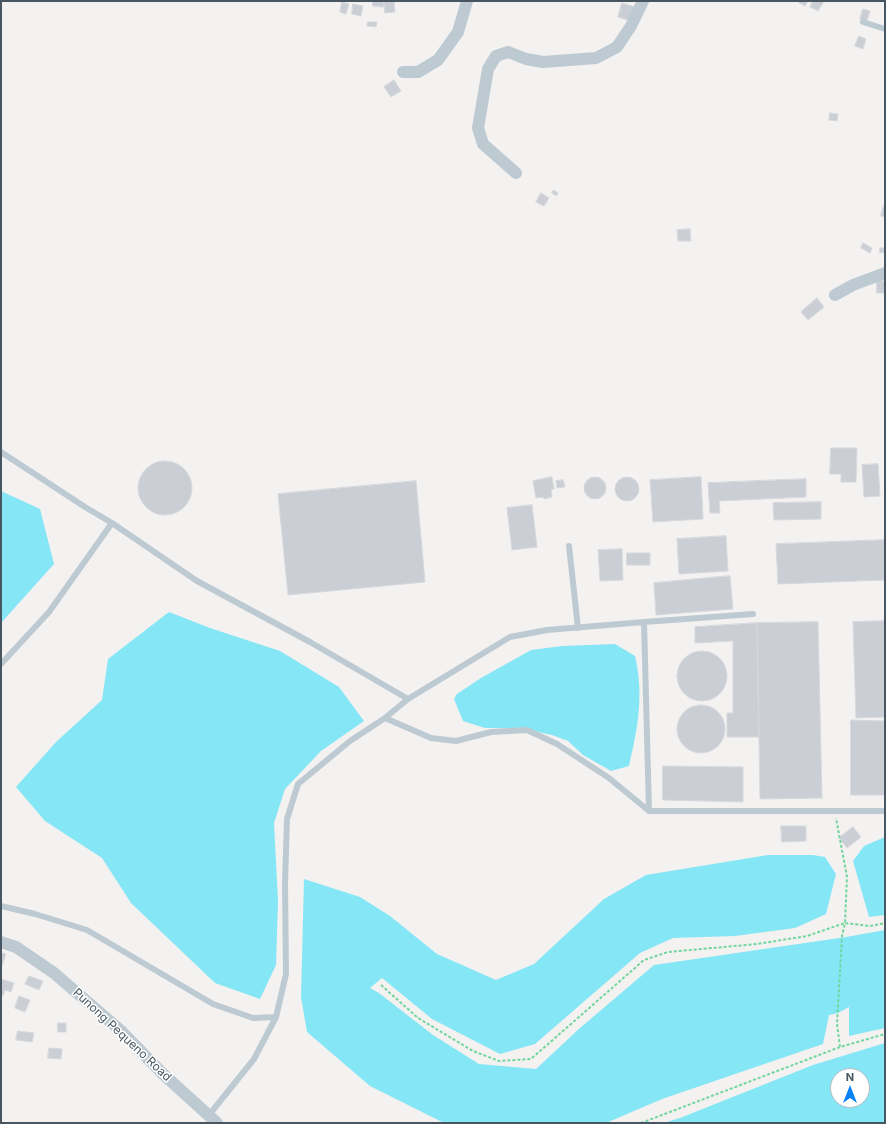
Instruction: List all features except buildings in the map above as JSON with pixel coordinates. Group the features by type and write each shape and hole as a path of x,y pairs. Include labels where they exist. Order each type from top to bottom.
{"street":[{"path":"403,72 418,72 438,60 458,32 467,1"},
{"path":"516,173 483,144 478,128 488,69 496,56 508,52 526,59 543,62 596,58 617,47 631,26 643,1"},
{"path":"835,295 859,283 885,273"},
{"name":"Punong Pequeno Road","path":"1,942 16,947 54,973 120,1030 163,1074 213,1119"}],"lane":[{"path":"863,22 885,29"},
{"path":"1,452 112,523 197,581 310,642 408,699"},
{"path":"1,664 50,612 112,523"},
{"path":"569,546 578,628"},
{"path":"213,1119 254,1060 276,1017 286,974 285,884 287,819 298,784 350,741 385,718 408,699 510,637 547,630 754,614"},
{"path":"644,622 650,811"},
{"path":"385,718 432,738 456,741 491,732 527,730 557,744 609,778 650,811 885,811"},
{"path":"1,906 35,914 87,930 213,1004 253,1018 276,1017"}],"path":[{"path":"834,811 847,877 837,1024 840,1047"},
{"path":"381,985 418,1018 473,1051 499,1060 531,1059 644,960 668,952 757,944 807,936 845,923 870,926 885,923"},
{"path":"641,1123 840,1047 885,1034"}],"water":[{"path":"1,491 40,509 54,564 1,623"},
{"path":"169,612 210,628 280,651 339,687 364,721 321,751 285,789 274,823 278,901 276,965 260,999 215,983 131,903 102,858 45,821 16,787 56,742 102,700 108,659"},
{"path":"615,644 635,656 638,670 639,711 629,766 611,771 583,755 568,741 552,735 520,728 485,728 463,721 454,699 457,694 481,678 531,650 562,646"},
{"path":"885,837 885,915 869,917 853,861 864,846"},
{"path":"768,855 813,855 825,857 836,874 826,914 795,928 735,936 673,938 640,953 535,1044 500,1054 432,1019 382,978 370,988 379,993 433,1035 479,1064 536,1069 580,1028 654,965 885,930 885,1028 849,1036 849,1007 838,1013 829,1015 823,1044 662,1099 606,1123 444,1123 370,1086 307,1032 301,997 304,879 360,897 390,916 437,954 496,980 534,964 604,899 646,875"},
{"path":"885,1043 885,1123 663,1123 680,1118 813,1065"}]}
